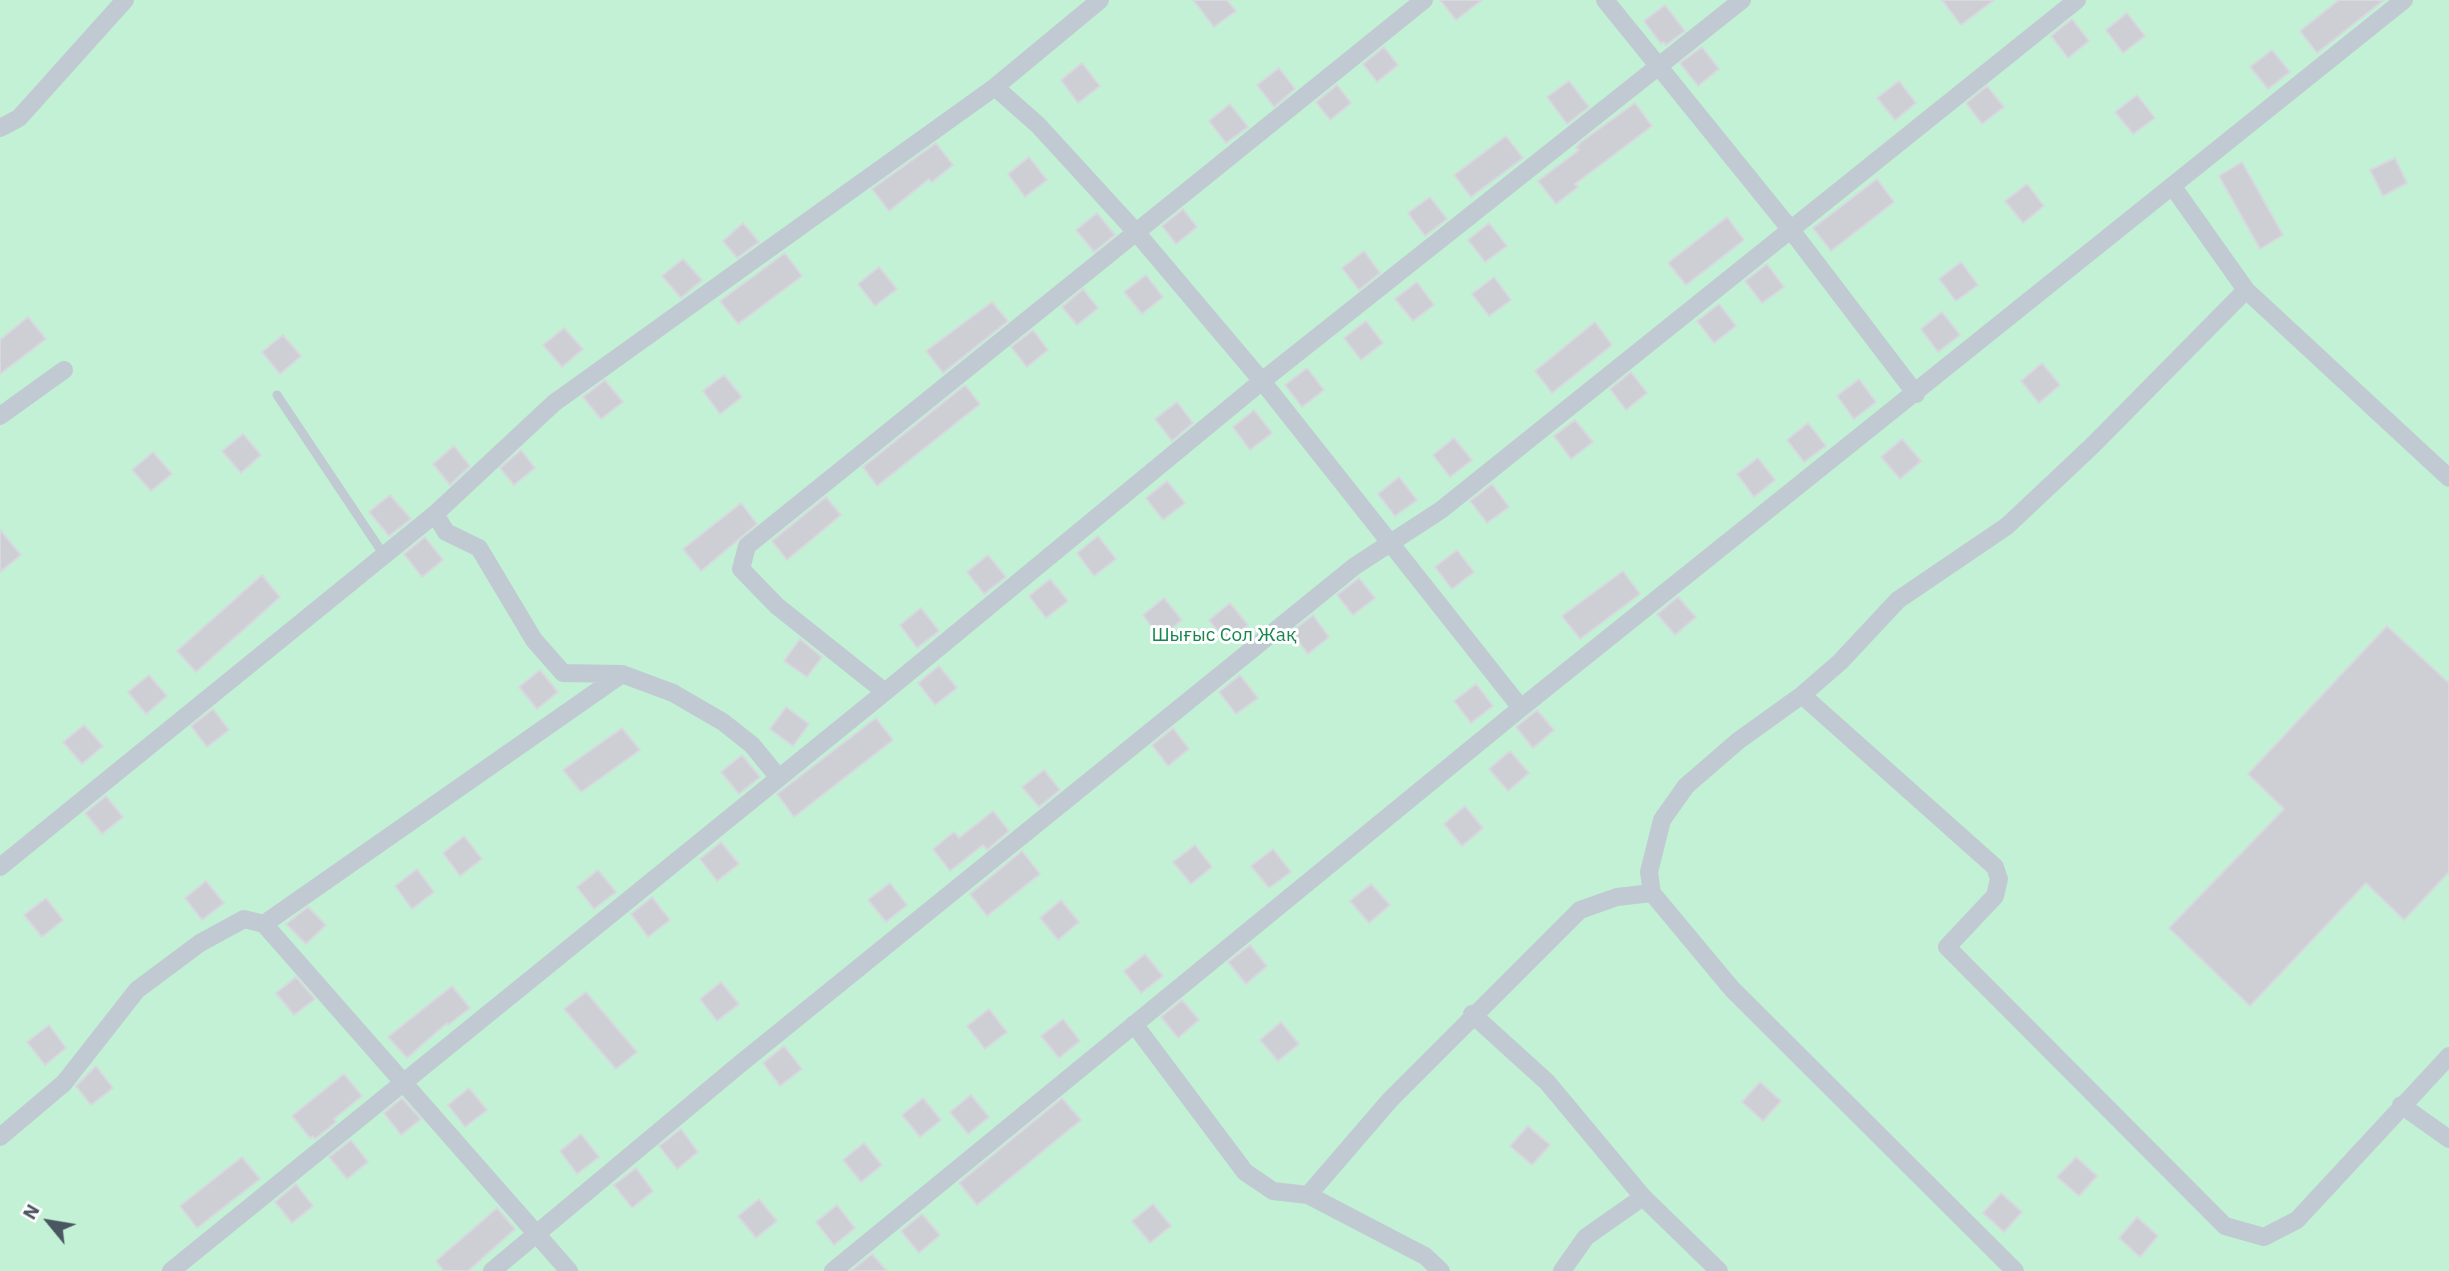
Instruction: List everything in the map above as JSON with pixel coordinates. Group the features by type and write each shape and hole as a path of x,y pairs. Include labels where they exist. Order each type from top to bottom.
{"street":[{"path":"0,128 19,118 125,0"},
{"path":"0,867 435,514 554,403 995,87 1100,0"},
{"path":"885,692 777,606 741,569 747,546 1424,0"},
{"path":"1605,0 1791,230 1916,394"},
{"path":"171,1271 885,692 1262,381 1742,0"},
{"path":"492,1271 535,1232 1355,566 1391,544 1462,493 2077,0"},
{"path":"832,1271 1521,708 1916,394 2404,0"},
{"path":"995,87 1038,125 1136,232 1262,381 1521,708"},
{"path":"2173,187 2246,290 2449,478"},
{"path":"2015,1271 1732,989 1652,893 1650,872 1662,820 1686,786 1738,741 1802,695 1840,662 1898,600 2007,526 2093,445 2246,290"},
{"path":"0,416 64,370"},
{"path":"435,514 446,532 479,548 534,640 563,673 622,674 673,693 723,722 752,745 779,778"},
{"path":"264,924 622,674"},
{"path":"1802,695 1995,867 1999,879 1996,896 1947,947 2225,1226 2264,1237 2297,1220 2449,1056"},
{"path":"1308,1195 1389,1101 1472,1014 1580,910 1617,897 1652,893"},
{"path":"0,1137 64,1083 137,990 200,943 244,919 264,924 569,1271"},
{"path":"1472,1014 1547,1082 1643,1197 1719,1271"},
{"path":"1135,1024 1245,1172 1273,1191 1308,1195 1425,1256 1441,1271"},
{"path":"2401,1105 2449,1139"},
{"path":"1562,1271 1586,1237 1643,1197"}],"lane":[{"path":"277,395 384,555"}],"green space":[{"name":"Шығыс Сол Жақ","path":"0,0 2449,0 2449,1271 0,1271"}],"building":[{"path":"1193,0 1227,0 1236,11 1214,27"},
{"path":"1440,0 1482,0 1456,20"},
{"path":"1942,0 1994,0 1961,25"},
{"path":"2339,0 2384,0 2317,53 2300,31"},
{"path":"1665,5 1685,31 1666,45 1663,42 1661,44 1644,21"},
{"path":"2127,13 2145,36 2123,53 2106,30"},
{"path":"2072,19 2089,41 2068,58 2051,36"},
{"path":"1384,47 1398,65 1377,82 1363,64"},
{"path":"1702,47 1719,69 1698,86 1680,63"},
{"path":"2272,50 2290,72 2268,89 2250,67"},
{"path":"1082,63 1100,86 1078,103 1061,80"},
{"path":"1279,68 1295,89 1274,107 1257,85"},
{"path":"1569,81 1589,107 1567,124 1547,97"},
{"path":"1899,81 1916,103 1895,120 1877,98"},
{"path":"1337,85 1351,103 1330,120 1316,102"},
{"path":"1987,86 2004,107 1982,124 1966,103"},
{"path":"2137,95 2155,118 2133,134 2115,112"},
{"path":"1635,103 1652,126 1575,184 1578,187 1556,204 1538,181 1579,150 1576,148 1581,142"},
{"path":"1230,104 1248,127 1226,143 1209,121"},
{"path":"1506,136 1523,158 1471,197 1454,175"},
{"path":"936,143 953,165 932,182 929,179 889,211 872,189"},
{"path":"1029,157 1047,180 1025,197 1008,174"},
{"path":"2395,158 2407,183 2383,196 2370,170"},
{"path":"2242,162 2283,235 2260,249 2219,176"},
{"path":"1877,179 1894,202 1831,251 1813,228"},
{"path":"2027,184 2044,206 2023,223 2005,201"},
{"path":"1430,197 1447,219 1425,236 1408,213"},
{"path":"1183,209 1197,227 1176,244 1162,226"},
{"path":"1097,213 1115,235 1094,252 1076,230"},
{"path":"1727,217 1744,240 1686,285 1668,263"},
{"path":"743,223 759,242 737,258 723,241"},
{"path":"1489,223 1507,246 1485,262 1468,240"},
{"path":"1364,251 1380,273 1359,290 1342,268"},
{"path":"785,253 802,276 738,324 720,301"},
{"path":"683,259 702,280 681,298 662,276"},
{"path":"1961,262 1978,285 1956,301 1939,279"},
{"path":"1767,264 1784,287 1762,303 1745,281"},
{"path":"879,267 897,289 875,306 858,284"},
{"path":"1146,275 1163,297 1142,314 1124,292"},
{"path":"1494,277 1511,300 1489,316 1472,294"},
{"path":"1417,282 1434,305 1413,321 1395,299"},
{"path":"1083,289 1098,308 1077,325 1062,307"},
{"path":"992,302 1008,321 943,373 926,351"},
{"path":"1719,304 1736,326 1714,343 1697,321"},
{"path":"1942,312 1960,335 1938,352 1921,329"},
{"path":"28,317 46,339 0,374 0,340"},
{"path":"1366,321 1383,343 1361,360 1344,338"},
{"path":"1595,322 1612,345 1552,393 1535,371"},
{"path":"564,328 583,349 562,367 543,345"},
{"path":"1033,330 1048,350 1027,367 1011,347"},
{"path":"283,335 301,356 280,374 262,352"},
{"path":"2042,363 2060,385 2039,403 2021,381"},
{"path":"1307,368 1324,390 1302,407 1285,385"},
{"path":"1631,372 1647,393 1626,410 1610,389"},
{"path":"724,375 742,397 720,414 703,391"},
{"path":"1859,379 1876,402 1854,419 1837,396"},
{"path":"605,380 623,402 601,419 583,397"},
{"path":"965,385 980,404 877,486 863,467"},
{"path":"1177,402 1193,423 1172,441 1155,419"},
{"path":"1254,410 1272,433 1250,450 1233,427"},
{"path":"1575,420 1593,442 1571,459 1554,436"},
{"path":"1808,423 1826,446 1804,462 1787,440"},
{"path":"243,434 261,455 241,473 222,451"},
{"path":"1454,438 1472,460 1450,477 1433,455"},
{"path":"1902,439 1921,461 1900,479 1881,457"},
{"path":"454,446 470,466 450,485 433,464"},
{"path":"521,450 535,468 514,485 500,468"},
{"path":"153,452 172,474 151,491 132,470"},
{"path":"1758,458 1775,480 1754,497 1737,474"},
{"path":"1399,477 1417,500 1395,516 1378,494"},
{"path":"1167,481 1185,503 1163,520 1146,498"},
{"path":"1492,484 1509,507 1487,523 1470,501"},
{"path":"390,495 411,519 389,536 369,512"},
{"path":"826,497 841,515 787,560 772,541"},
{"path":"741,503 757,524 701,571 683,549"},
{"path":"0,530 21,555 0,572"},
{"path":"1098,536 1116,559 1094,576 1077,553"},
{"path":"425,537 443,560 422,577 404,554"},
{"path":"1457,550 1474,572 1452,589 1435,567"},
{"path":"988,555 1006,577 984,594 967,572"},
{"path":"1623,571 1640,594 1580,639 1562,616"},
{"path":"262,575 280,597 196,672 177,651"},
{"path":"1359,578 1375,598 1353,615 1337,595"},
{"path":"1050,579 1068,601 1046,618 1029,596"},
{"path":"1678,597 1696,617 1675,635 1657,614"},
{"path":"1164,598 1182,620 1160,638 1143,615"},
{"path":"1230,603 1248,625 1226,642 1209,620"},
{"path":"921,608 939,631 917,648 900,625"},
{"path":"1313,615 1329,637 1308,654 1291,632"},
{"path":"2387,626 2449,683 2449,872 2404,920 2366,883 2250,1006 2169,928 2284,809 2248,774"},
{"path":"800,639 822,657 807,677 784,661"},
{"path":"939,666 957,688 935,705 918,683"},
{"path":"540,670 558,692 537,709 519,687"},
{"path":"149,675 167,696 146,714 128,692"},
{"path":"1240,675 1258,698 1236,714 1219,692"},
{"path":"1476,684 1493,706 1471,723 1454,701"},
{"path":"786,707 809,724 793,746 770,729"},
{"path":"213,709 229,730 207,747 191,726"},
{"path":"1537,710 1554,730 1533,748 1516,727"},
{"path":"876,718 893,740 794,817 777,794"},
{"path":"84,725 103,746 82,764 63,742"},
{"path":"622,728 640,750 581,792 563,770"},
{"path":"1173,728 1189,749 1168,766 1152,745"},
{"path":"1510,751 1529,773 1508,791 1489,769"},
{"path":"742,755 760,777 739,794 721,772"},
{"path":"1044,770 1060,790 1039,807 1022,787"},
{"path":"106,796 123,817 102,834 85,813"},
{"path":"1465,806 1483,828 1462,846 1444,824"},
{"path":"993,811 1009,831 987,850 983,845 950,871 933,849 954,832 959,838"},
{"path":"464,836 482,859 460,876 443,853"},
{"path":"721,842 739,864 717,881 700,859"},
{"path":"1195,845 1212,867 1191,884 1173,862"},
{"path":"1273,849 1291,872 1269,888 1251,866"},
{"path":"1022,851 1040,874 987,916 970,894"},
{"path":"417,869 434,892 412,909 395,886"},
{"path":"598,870 616,892 594,909 577,887"},
{"path":"206,881 224,903 202,920 185,898"},
{"path":"890,883 907,905 886,922 868,900"},
{"path":"1371,884 1390,905 1369,923 1350,901"},
{"path":"652,897 670,920 648,937 631,914"},
{"path":"46,898 63,920 42,937 24,915"},
{"path":"1061,900 1079,922 1058,940 1040,918"},
{"path":"308,907 326,925 306,944 286,924"},
{"path":"1250,945 1267,966 1246,984 1228,962"},
{"path":"1145,954 1163,976 1141,993 1124,971"},
{"path":"296,977 315,999 294,1015 276,993"},
{"path":"721,982 739,1004 717,1021 700,999"},
{"path":"452,986 470,1008 448,1025 447,1023 407,1058 388,1037"},
{"path":"586,992 637,1052 616,1069 564,1009"},
{"path":"1182,1000 1199,1020 1178,1038 1161,1017"},
{"path":"989,1009 1007,1032 985,1049 967,1026"},
{"path":"1063,1019 1080,1041 1059,1058 1041,1036"},
{"path":"1281,1022 1299,1044 1278,1061 1260,1040"},
{"path":"49,1025 66,1048 45,1065 27,1042"},
{"path":"784,1046 802,1069 780,1086 763,1063"},
{"path":"96,1066 113,1088 91,1105 76,1086"},
{"path":"344,1074 362,1096 315,1139 313,1136 310,1138 292,1116"},
{"path":"1760,1082 1781,1101 1763,1121 1742,1102"},
{"path":"469,1088 487,1110 465,1127 448,1105"},
{"path":"971,1095 989,1117 968,1134 950,1112"},
{"path":"402,1098 421,1119 401,1135 384,1113"},
{"path":"923,1098 941,1120 920,1137 902,1115"},
{"path":"1062,1098 1081,1120 977,1205 959,1183"},
{"path":"1528,1126 1550,1145 1532,1165 1510,1146"},
{"path":"681,1129 698,1152 677,1169 659,1146"},
{"path":"581,1134 599,1157 577,1174 560,1151"},
{"path":"351,1140 368,1162 347,1179 329,1157"},
{"path":"864,1143 882,1165 861,1182 843,1160"},
{"path":"242,1157 260,1179 197,1228 180,1206"},
{"path":"2076,1157 2097,1176 2079,1196 2057,1177"},
{"path":"636,1168 653,1191 632,1208 614,1185"},
{"path":"296,1184 313,1206 292,1223 275,1202"},
{"path":"2001,1193 2022,1212 2004,1232 1983,1213"},
{"path":"759,1199 777,1221 756,1238 738,1216"},
{"path":"1153,1204 1171,1226 1150,1243 1132,1221"},
{"path":"837,1205 855,1228 834,1245 816,1222"},
{"path":"497,1208 515,1229 468,1271 444,1271 436,1261"},
{"path":"922,1214 940,1235 919,1253 901,1231"},
{"path":"2137,1217 2158,1236 2140,1257 2119,1238"},
{"path":"872,1254 887,1271 851,1271"}]}
